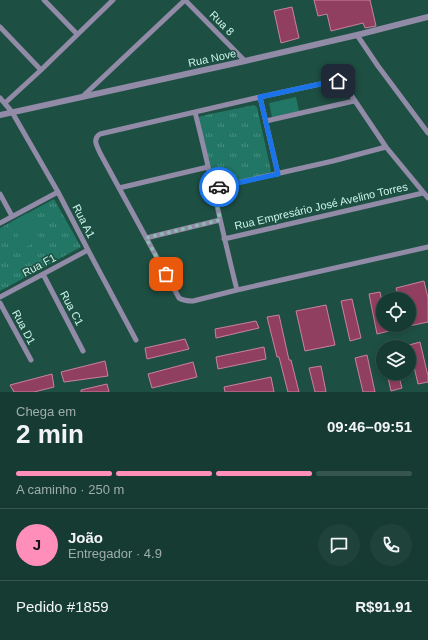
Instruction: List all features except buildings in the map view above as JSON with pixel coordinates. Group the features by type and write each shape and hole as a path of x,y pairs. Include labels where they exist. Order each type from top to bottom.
{"street":[{"path":"44,0 77,34"},
{"path":"5,103 113,0"},
{"path":"82,97 185,0"},
{"name":"Rua 8","path":"185,0 245,61"},
{"name":"Rua Nove","path":"0,115 245,61 428,17"},
{"path":"0,27 41,70"},
{"path":"357,35 428,133"},
{"path":"428,198 386,147 344,86 338,81 260,97 100,134 95,139 100,153 179,298 187,301 194,301 428,247"},
{"path":"260,97 278,174"},
{"name":"Rua A1","path":"0,98 12,112 58,192 136,340"},
{"path":"266,121 354,101"},
{"path":"195,112 237,290"},
{"path":"214,188 278,174 386,147"},
{"path":"119,188 208,167"},
{"path":"0,223 58,192"},
{"name":"Rua Empresário José Avelino Torres","path":"224,239 423,193"},
{"path":"0,194 12,216"},
{"path":"146,238 220,220"},
{"name":"Rua F1","path":"0,297 88,250"},
{"name":"Rua C1","path":"43,274 83,351"},
{"name":"Rua D1","path":"0,303 30,360"}],"green space":[{"path":"296,97 299,111 272,117 269,103"},
{"path":"254,105 257,107 271,171 268,176 217,187 212,184 198,118 201,116"},
{"path":"54,199 81,247 0,291 0,228"},
{"path":"27,213 40,239 24,248 11,222"}],"way so far":[{"path":"166,274 146,238 220,220 214,188 219,187"}],"route":[{"path":"219,187 278,174 260,97 338,81"}]}
